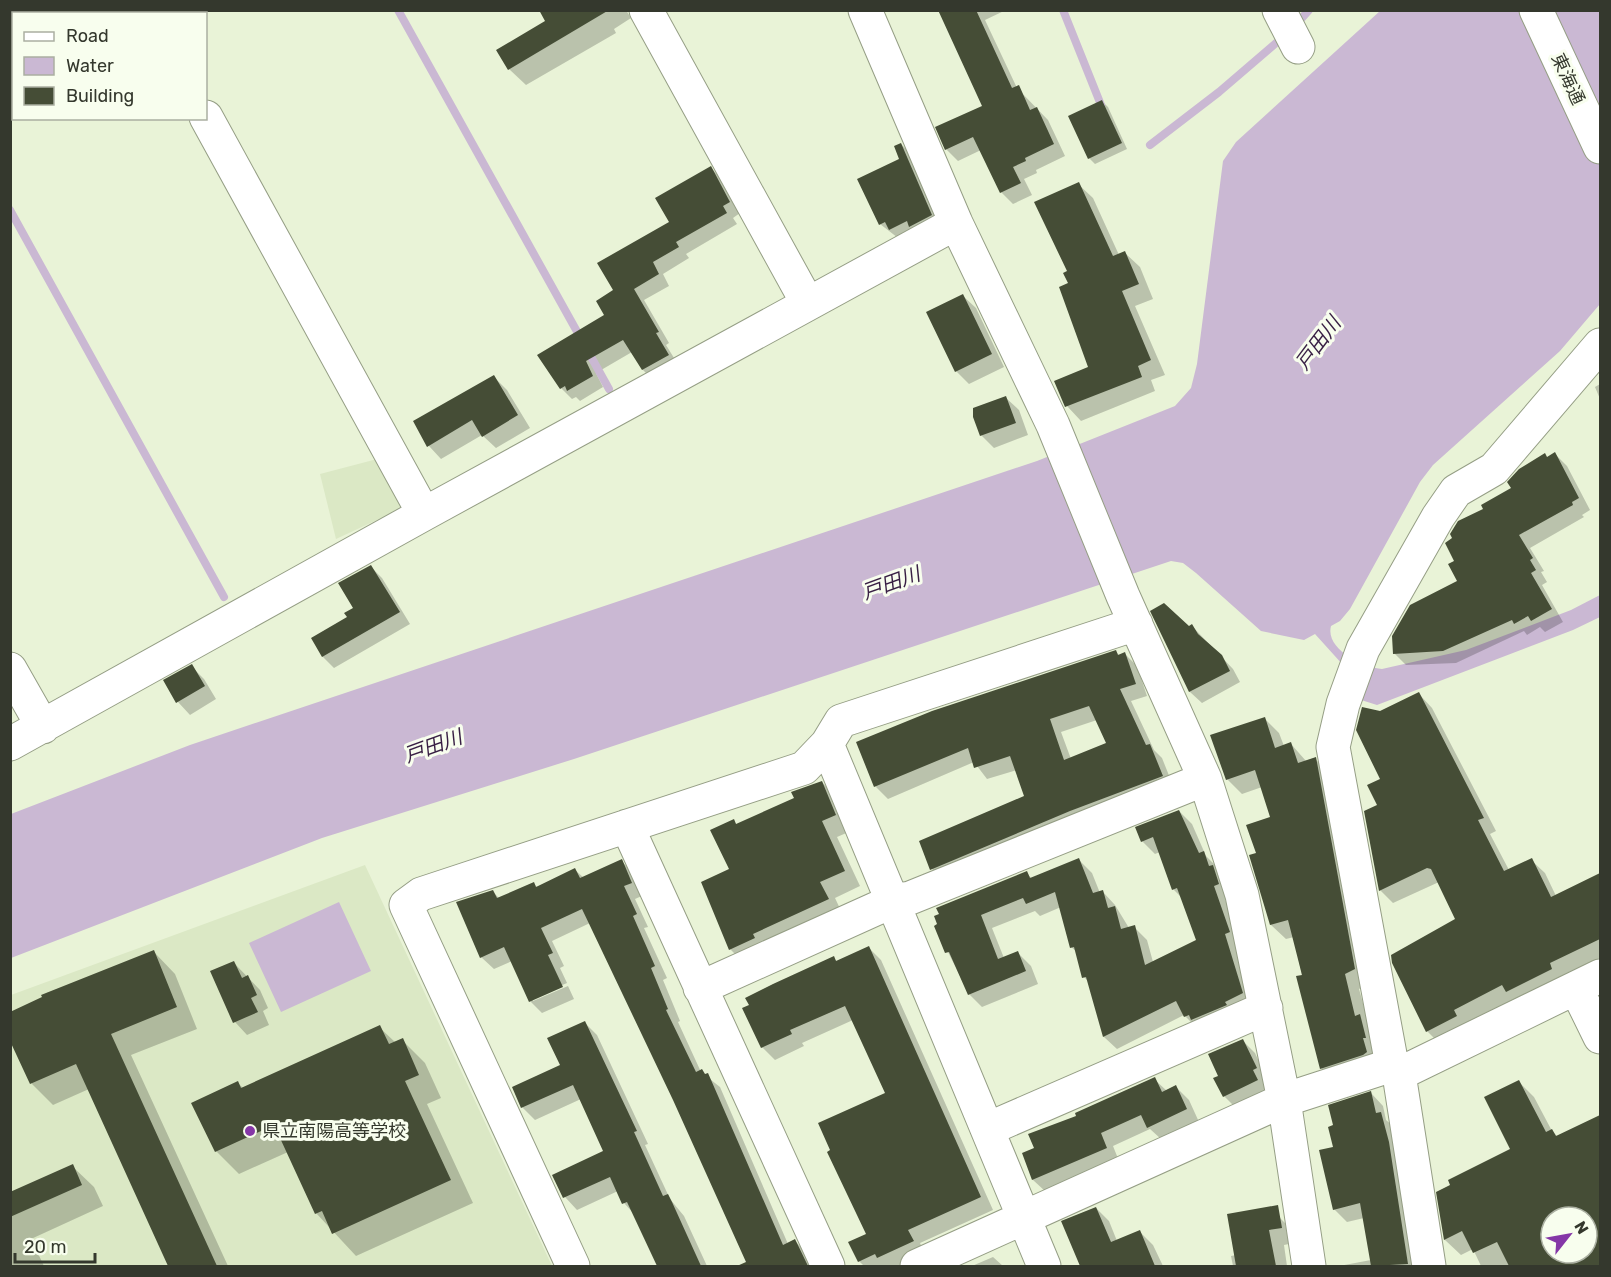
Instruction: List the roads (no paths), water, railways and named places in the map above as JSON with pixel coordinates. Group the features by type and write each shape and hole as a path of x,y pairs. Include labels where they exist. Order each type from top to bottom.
{"street":[{"path":"646,10 808,304"},
{"path":"865,10 956,223 1056,433 1121,590 1205,779 1242,895 1284,1100 1309,1266"},
{"path":"1280,10 1298,47"},
{"name":"東海通","path":"1536,10 1600,147"},
{"path":"207,119 424,514"},
{"path":"10,744 956,223"},
{"path":"1430,1266 1333,747 1355,670 1432,527 1456,491 1494,469 1600,345"},
{"path":"573,1266 406,905 421,894 804,768 827,744 841,720 1136,624"},
{"path":"10,669 43,727"},
{"path":"827,744 1044,1266"},
{"path":"700,988 893,901 910,898 1205,779"},
{"path":"627,826 828,1266"},
{"path":"917,1266 1284,1100 1395,1070 1588,982 1600,1037"},
{"path":"988,1129 1266,1008"}],"water":[{"name":"戸田川","path":"1380,11 1600,11 1600,304 1560,351 1433,465 1420,482 1350,609 1340,621 1331,626 1331,634 1339,649 1355,661 1382,669 1466,650 1571,610 1600,595 1600,617 1573,630 1377,705 1358,699 1362,686 1315,634 1304,640 1261,631 1196,573 1183,563 1171,561 574,759 322,838 11,958 11,814 190,745 1037,461 1175,406 1191,388 1197,364 1223,161 1236,142"},
{"path":"339,902 371,971 281,1012 249,943"}],"waterway":[{"path":"398,10 609,389"},
{"path":"1063,10 1101,105"},
{"path":"1301,19 1309,10"},
{"path":"1150,145 1219,92 1276,43"},
{"path":"10,210 224,597"}],"place":[{"name":"県立南陽高等学校","path":"250,1131"}]}
